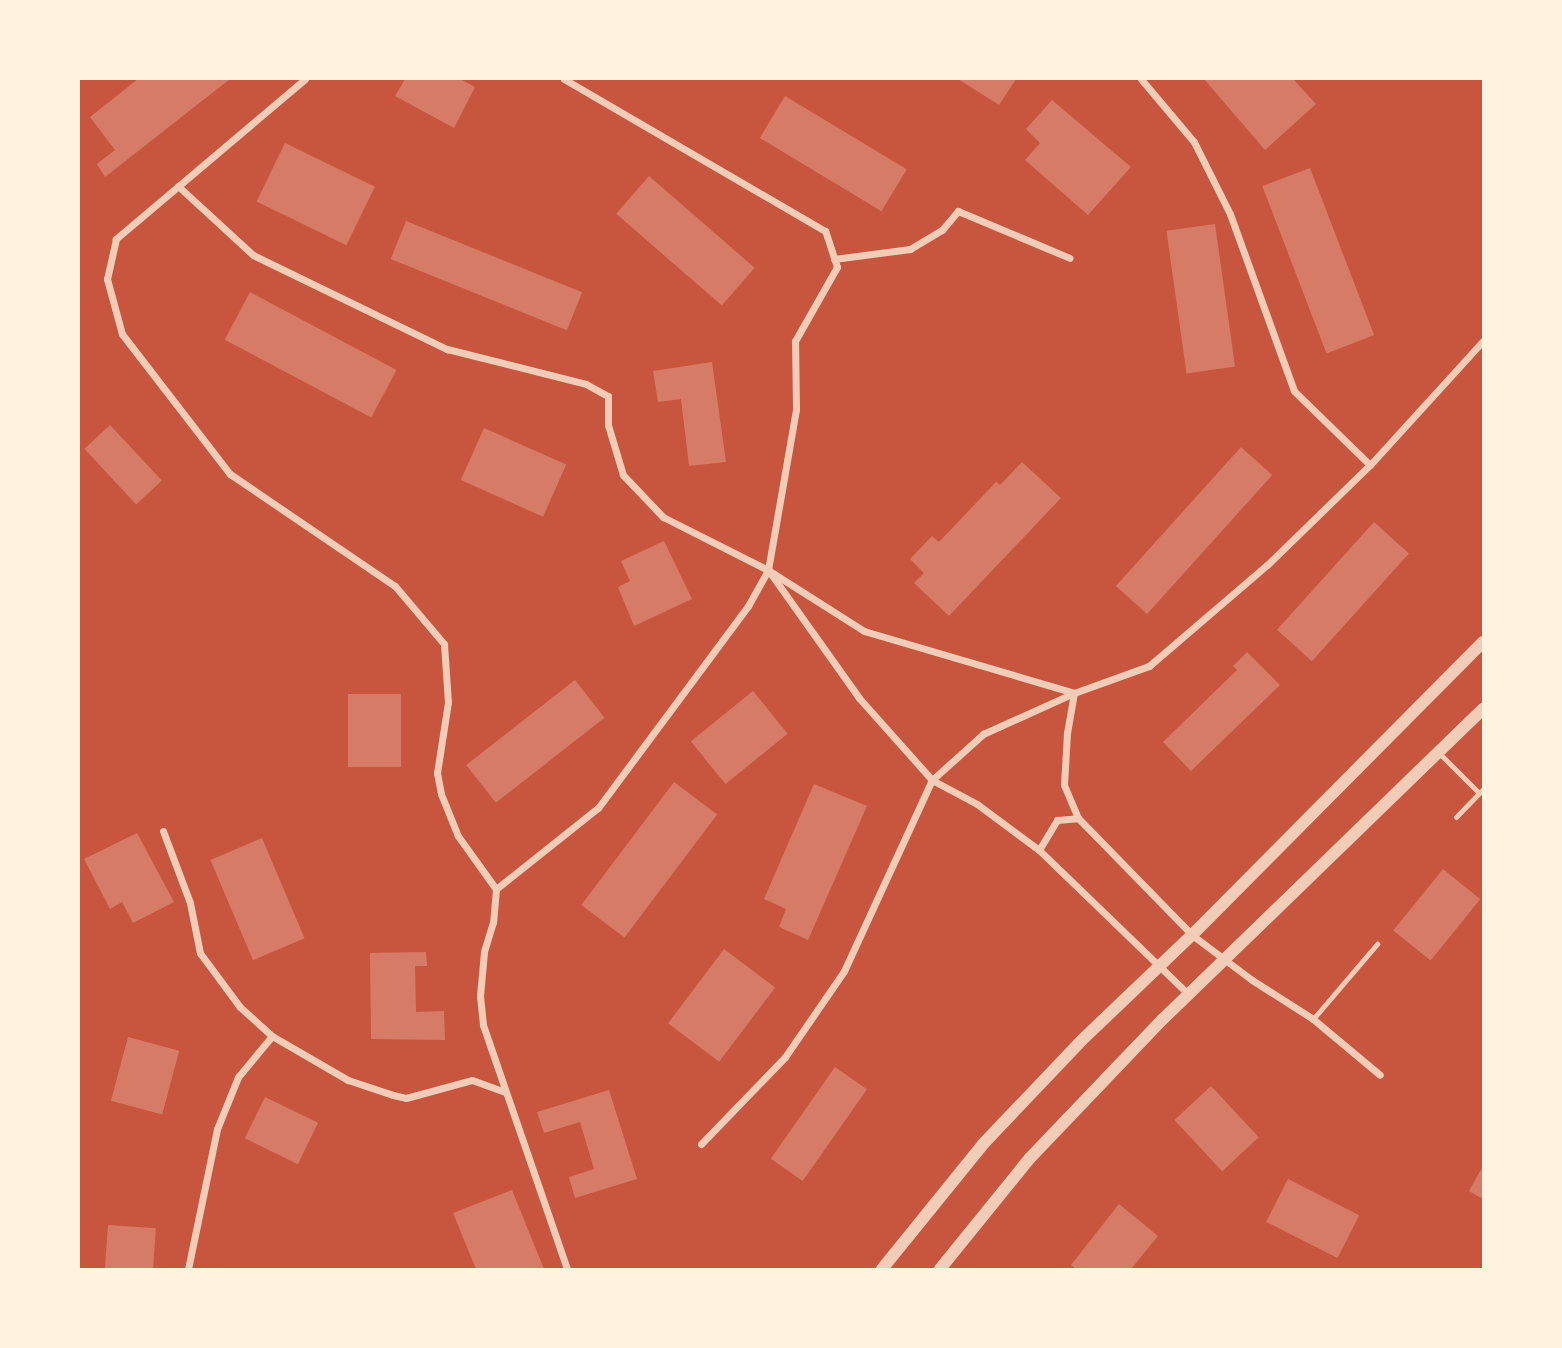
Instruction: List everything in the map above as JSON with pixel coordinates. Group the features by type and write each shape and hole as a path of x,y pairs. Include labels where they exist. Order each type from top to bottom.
{"street":[{"path":"305,79 116,239 107,279 122,334 230,474 395,586 444,644 447,702 437,772 441,794 458,836 496,889 493,922 484,952 480,996 483,1025 503,1092 567,1269"},
{"path":"496,889 598,808 748,606 768,570 796,408 795,341 837,267 825,231 564,79"},
{"path":"1141,79 1194,142 1230,214 1294,391 1370,465"},
{"path":"178,186 253,255 447,349 586,384 608,396 608,425 624,475 663,517 768,570 864,631 1074,693"},
{"path":"834,259 910,249 942,230 958,211 1070,258"},
{"path":"701,1144 785,1057 844,971 932,780 983,734 1074,693 1149,666 1267,565 1370,465 1483,341"},
{"path":"768,570 859,698 932,780 978,804 1039,850 1188,994"},
{"path":"882,1269 984,1143 1157,965 1192,934 1483,642"},
{"path":"1074,693 1067,733 1064,785 1078,818 1192,934 1251,980 1313,1019 1380,1075"},
{"path":"940,1269 1030,1158 1188,994 1483,709"},
{"path":"1039,850 1057,820 1078,818"},
{"path":"163,831 190,903 200,953 240,1007 272,1036 348,1080 393,1095 407,1098 472,1080 503,1092"},
{"path":"188,1269 217,1129 237,1077 272,1036"}],"lane":[{"path":"1438,752 1481,791 1456,817"},
{"path":"1313,1019 1377,944"}],"building":[{"path":"138,79 230,79 105,177 97,164 115,150 90,117"},
{"path":"405,79 460,79 475,87 454,128 395,96"},
{"path":"958,79 1016,79 999,105"},
{"path":"1204,79 1293,79 1316,104 1265,150"},
{"path":"785,96 907,169 881,211 760,138"},
{"path":"1052,100 1131,167 1088,215 1025,160 1040,143 1026,129"},
{"path":"285,143 375,187 346,245 257,201"},
{"path":"1310,168 1374,335 1327,353 1262,186"},
{"path":"649,176 755,268 722,306 616,214"},
{"path":"406,221 582,292 567,330 391,259"},
{"path":"1215,224 1235,367 1187,373 1166,231"},
{"path":"250,292 397,370 371,418 225,340"},
{"path":"712,362 726,462 689,466 681,399 658,402 653,371"},
{"path":"110,425 162,481 136,504 84,449"},
{"path":"484,428 566,465 543,517 461,480"},
{"path":"1241,447 1272,475 1147,614 1116,586"},
{"path":"1022,462 1061,498 949,616 914,583 924,573 910,559 932,536 939,542 996,482 1000,485"},
{"path":"1374,522 1409,553 1312,661 1277,630"},
{"path":"664,541 692,599 634,626 618,587 630,581 621,561"},
{"path":"1247,652 1280,685 1191,771 1163,742 1237,670 1233,666"},
{"path":"575,680 605,718 496,803 466,765"},
{"path":"753,691 788,734 725,784 691,741"},
{"path":"348,694 401,694 401,767 348,767"},
{"path":"674,782 717,814 624,937 581,905"},
{"path":"814,784 867,806 808,940 779,927 786,909 764,899"},
{"path":"137,833 174,902 133,923 122,902 110,909 84,859"},
{"path":"262,838 305,938 253,960 210,860"},
{"path":"1443,869 1480,899 1431,961 1393,930"},
{"path":"724,949 775,988 719,1062 668,1023"},
{"path":"426,952 427,966 415,966 416,1012 444,1011 445,1040 371,1039 370,953"},
{"path":"128,1037 179,1051 162,1114 111,1101"},
{"path":"835,1067 867,1089 803,1181 771,1159"},
{"path":"1211,1086 1259,1137 1222,1171 1174,1120"},
{"path":"609,1090 637,1179 575,1198 569,1177 594,1169 580,1122 544,1133 537,1112"},
{"path":"265,1097 318,1123 298,1164 245,1138"},
{"path":"1483,1166 1483,1199 1469,1191"},
{"path":"1288,1179 1359,1215 1337,1258 1266,1222"},
{"path":"512,1190 544,1269 476,1269 453,1213"},
{"path":"1119,1204 1158,1236 1131,1269 1076,1269 1071,1265"},
{"path":"108,1225 156,1228 153,1269 105,1269"}]}
